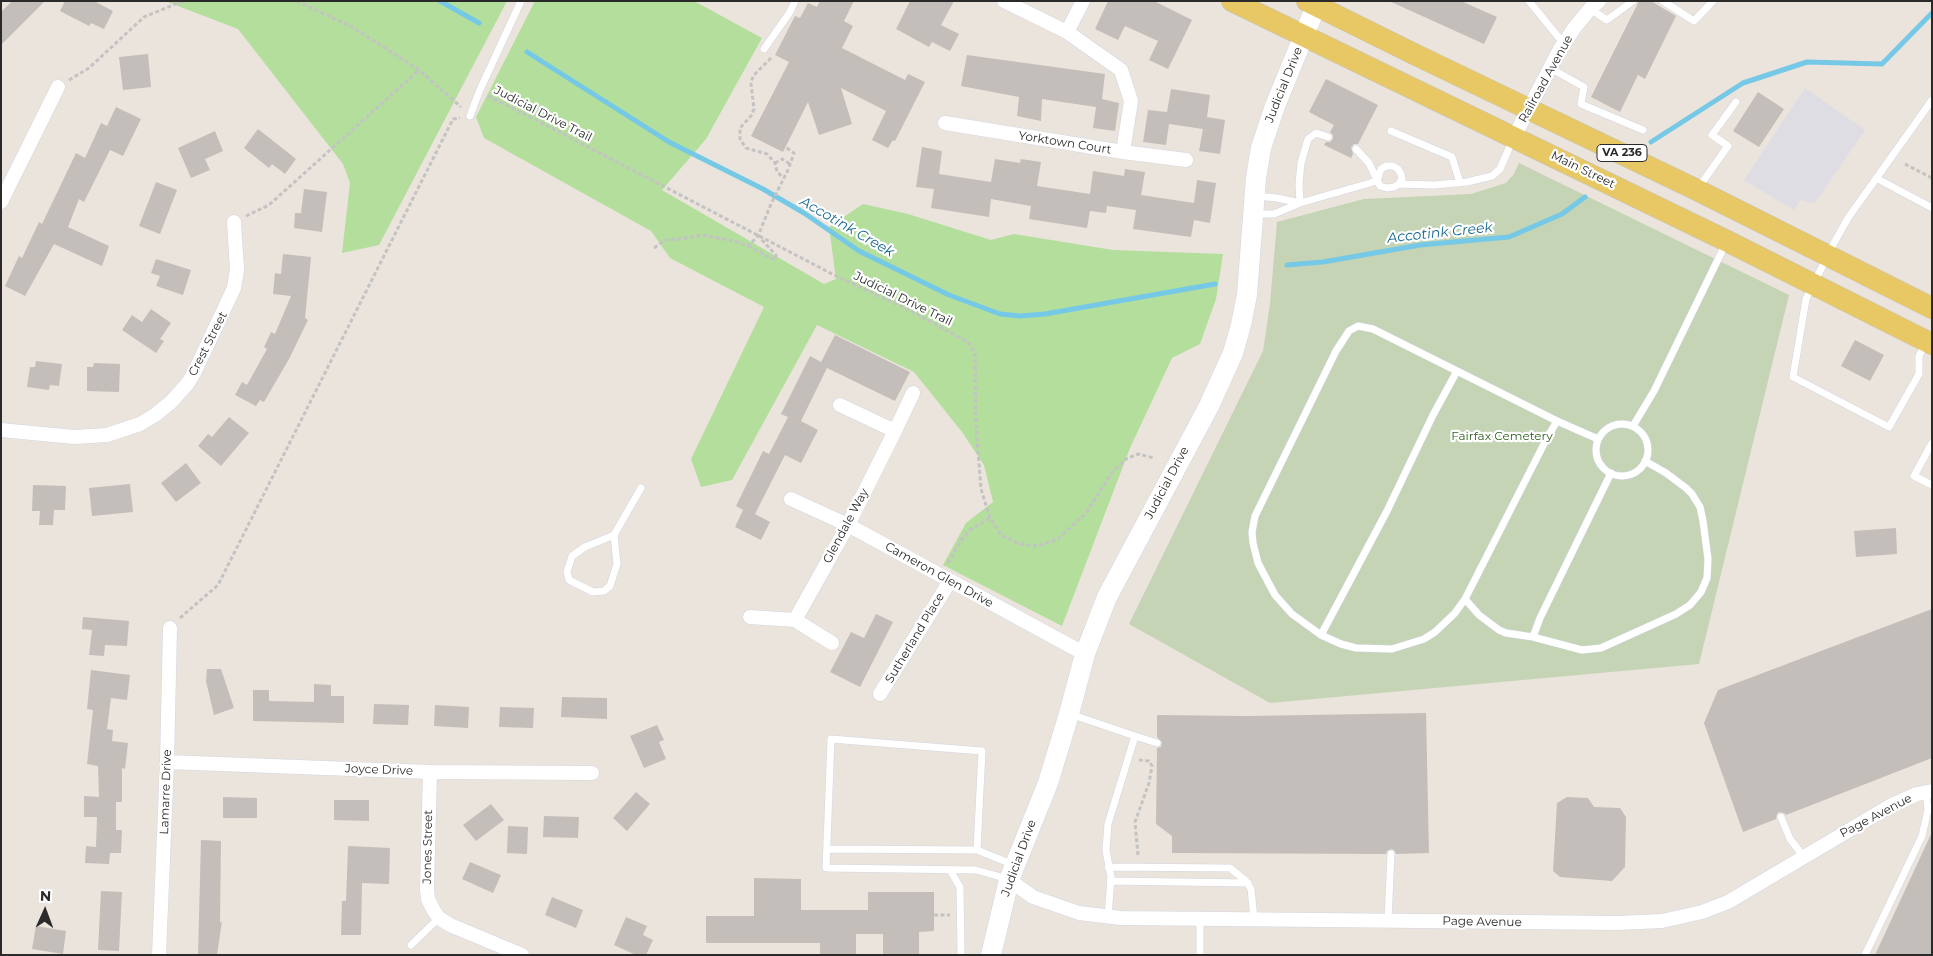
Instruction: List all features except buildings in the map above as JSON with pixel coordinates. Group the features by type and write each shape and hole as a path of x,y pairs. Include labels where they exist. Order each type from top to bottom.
{"main road":[{"name":"Main Street","path":"1232,1 1727,241 1929,343"},
{"name":"VA 236","path":"1311,4 1697,190 1932,308"}],"street":[{"path":"1004,1 1067,32 1121,70 1131,101 1123,152"},
{"path":"1067,32 1083,1"},
{"name":"Judicial Drive","path":"992,955 1012,872 1048,783 1070,714 1084,654 1107,597 1209,406 1233,353 1241,325 1246,295 1261,148 1266,129 1304,36 1311,4"},
{"name":"Railroad Avenue","path":"1514,137 1564,44 1575,27 1595,5"},
{"path":"1,202 58,87"},
{"name":"Yorktown Court","path":"945,123 1123,152 1186,160"},
{"name":"Crest Street","path":"1,430 74,437 107,435 140,424 171,402 188,383 195,371 234,288 236,270 234,222"},
{"name":"Glendale Way","path":"795,620 848,525 913,393"},
{"path":"840,404 895,431"},
{"name":"Cameron Glen Drive","path":"791,499 848,525 1084,654"},
{"name":"Sutherland Place","path":"880,694 945,578"},
{"path":"750,617 795,620 832,643"},
{"name":"Lamarre Drive","path":"159,955 167,762 170,628"},
{"name":"Joyce Drive","path":"167,762 430,772 592,773"},
{"name":"Jones Street","path":"430,772 427,889 428,899 439,918"},
{"name":"Page Avenue","path":"1012,872 1033,897 1079,913 1108,917 1647,922 1683,918 1728,902 1890,806 1929,792"},
{"path":"439,918 450,925 522,955"}],"lane":[{"path":"470,116 479,92 521,1"},
{"path":"764,49 790,12 795,1"},
{"path":"1530,1 1564,44"},
{"path":"1595,5 1607,20 1633,1"},
{"path":"1663,1 1694,21 1714,1"},
{"path":"1550,68 1584,87 1581,104 1643,130"},
{"path":"1929,343 1919,356 1919,374 1890,427 1793,377 1806,299 1848,218 1932,100"},
{"path":"1697,190 1704,177 1728,146 1712,135 1736,102"},
{"path":"1391,131 1452,157 1460,182"},
{"path":"1300,203 1301,163 1308,139 1316,133 1328,137"},
{"path":"1356,148 1369,163 1380,186 1387,188 1399,184 1434,185 1492,176 1500,169 1514,137"},
{"path":"1377,181 1381,169 1386,166 1393,166 1401,174 1402,179 1399,184"},
{"path":"1876,178 1932,208"},
{"path":"1254,205 1274,214 1300,203 1377,181"},
{"path":"1254,205 1276,198 1300,203"},
{"path":"1633,426 1654,391 1727,241"},
{"path":"1557,421 1465,599 1455,613 1435,632 1413,644 1392,649 1356,648 1321,635 1292,614 1275,595 1258,563 1253,544 1252,532 1255,516 1336,351 1349,331 1358,326 1373,329 1557,421 1598,439"},
{"path":"1321,635 1387,511 1433,415 1457,371"},
{"path":"1617,424 1633,426 1645,438 1647,446 1645,461 1634,472 1626,475 1611,473 1604,469 1596,455 1598,439 1609,427 1617,424"},
{"path":"1932,444 1914,476 1932,485"},
{"path":"1465,599 1479,615 1499,630 1582,650 1601,648 1676,614 1690,605 1701,592 1707,578 1708,559 1700,507 1686,488 1666,473 1645,461"},
{"path":"1533,637 1540,618 1611,473"},
{"path":"614,535 585,547 572,556 567,572 570,580 594,592 604,590 610,586 617,564 614,535 642,488"},
{"path":"1070,714 1157,743"},
{"path":"1108,917 1110,881 1106,850 1108,824 1135,736"},
{"path":"977,850 982,751 831,739 826,868 1012,872"},
{"path":"1865,955 1922,836 1928,810 1929,792"},
{"path":"1781,817 1790,839 1804,857"},
{"path":"827,849 977,850 1012,872"},
{"path":"1388,921 1391,854"},
{"path":"1108,867 1230,868 1248,883 1252,894 1254,919"},
{"path":"950,870 960,887 961,955"},
{"path":"1110,881 1248,883"},
{"path":"411,945 439,918"},
{"path":"1200,919 1200,955"}],"path":[{"path":"58,87 89,68 144,17 183,1"},
{"path":"297,1 352,28 419,70 470,116"},
{"path":"771,54 768,62 754,76 751,84 754,109 751,116 740,128 740,139 746,148 767,154 775,162 777,172 784,178"},
{"path":"234,222 269,205 419,70"},
{"name":"Judicial Drive Trail","path":"479,92 836,276 907,309 968,342 975,353 976,426 981,489 990,518 1001,535 1019,544 1037,546 1058,539 1086,513 1113,471 1126,459 1138,454 1154,458"},
{"path":"170,628 218,585 454,119 470,116"},
{"path":"748,246 758,236 790,164 794,153 786,147"},
{"path":"775,162 782,159 790,164"},
{"path":"1906,164 1932,178"},
{"path":"654,248 665,240 701,235 734,241 776,259 776,255 758,236"},
{"path":"945,578 962,539 970,530 990,518"},
{"path":"1138,855 1135,822 1149,783 1152,766 1149,761 1139,760"}],"shaded area":[{"path":"1805,88 1865,130 1815,203 1800,200 1794,210 1744,180"}],"green space":[{"path":"165,1 507,1 379,245 342,253 350,183 343,164 238,29"},
{"path":"535,1 694,1 762,38 706,139 662,190 824,284 836,279 829,227 863,204 908,214 991,240 1014,234 1113,250 1223,254 1216,299 1200,344 1172,358 1130,448 1062,626 943,565 966,523 993,502 984,465 962,432 914,372 817,325 732,480 701,487 691,459 764,307 670,258 651,231 484,138 476,117"},
{"name":"Fairfax Cemetery","path":"1519,163 1789,295 1699,664 1270,703 1129,624 1263,351 1270,304 1277,222 1364,199 1471,194 1506,183 1514,174"}],"waterway":[{"name":"Accotink Creek","path":"440,1 479,23"},
{"name":"Accotink Creek","path":"1651,142 1743,83 1807,62 1882,64 1932,13"},
{"name":"Accotink Creek","path":"527,52 669,142 763,189 804,213 859,251 949,295 1000,314 1020,316 1045,314 1215,284"},
{"name":"Accotink Creek","path":"1287,265 1323,262 1420,245 1509,237 1562,214 1585,197"}]}
